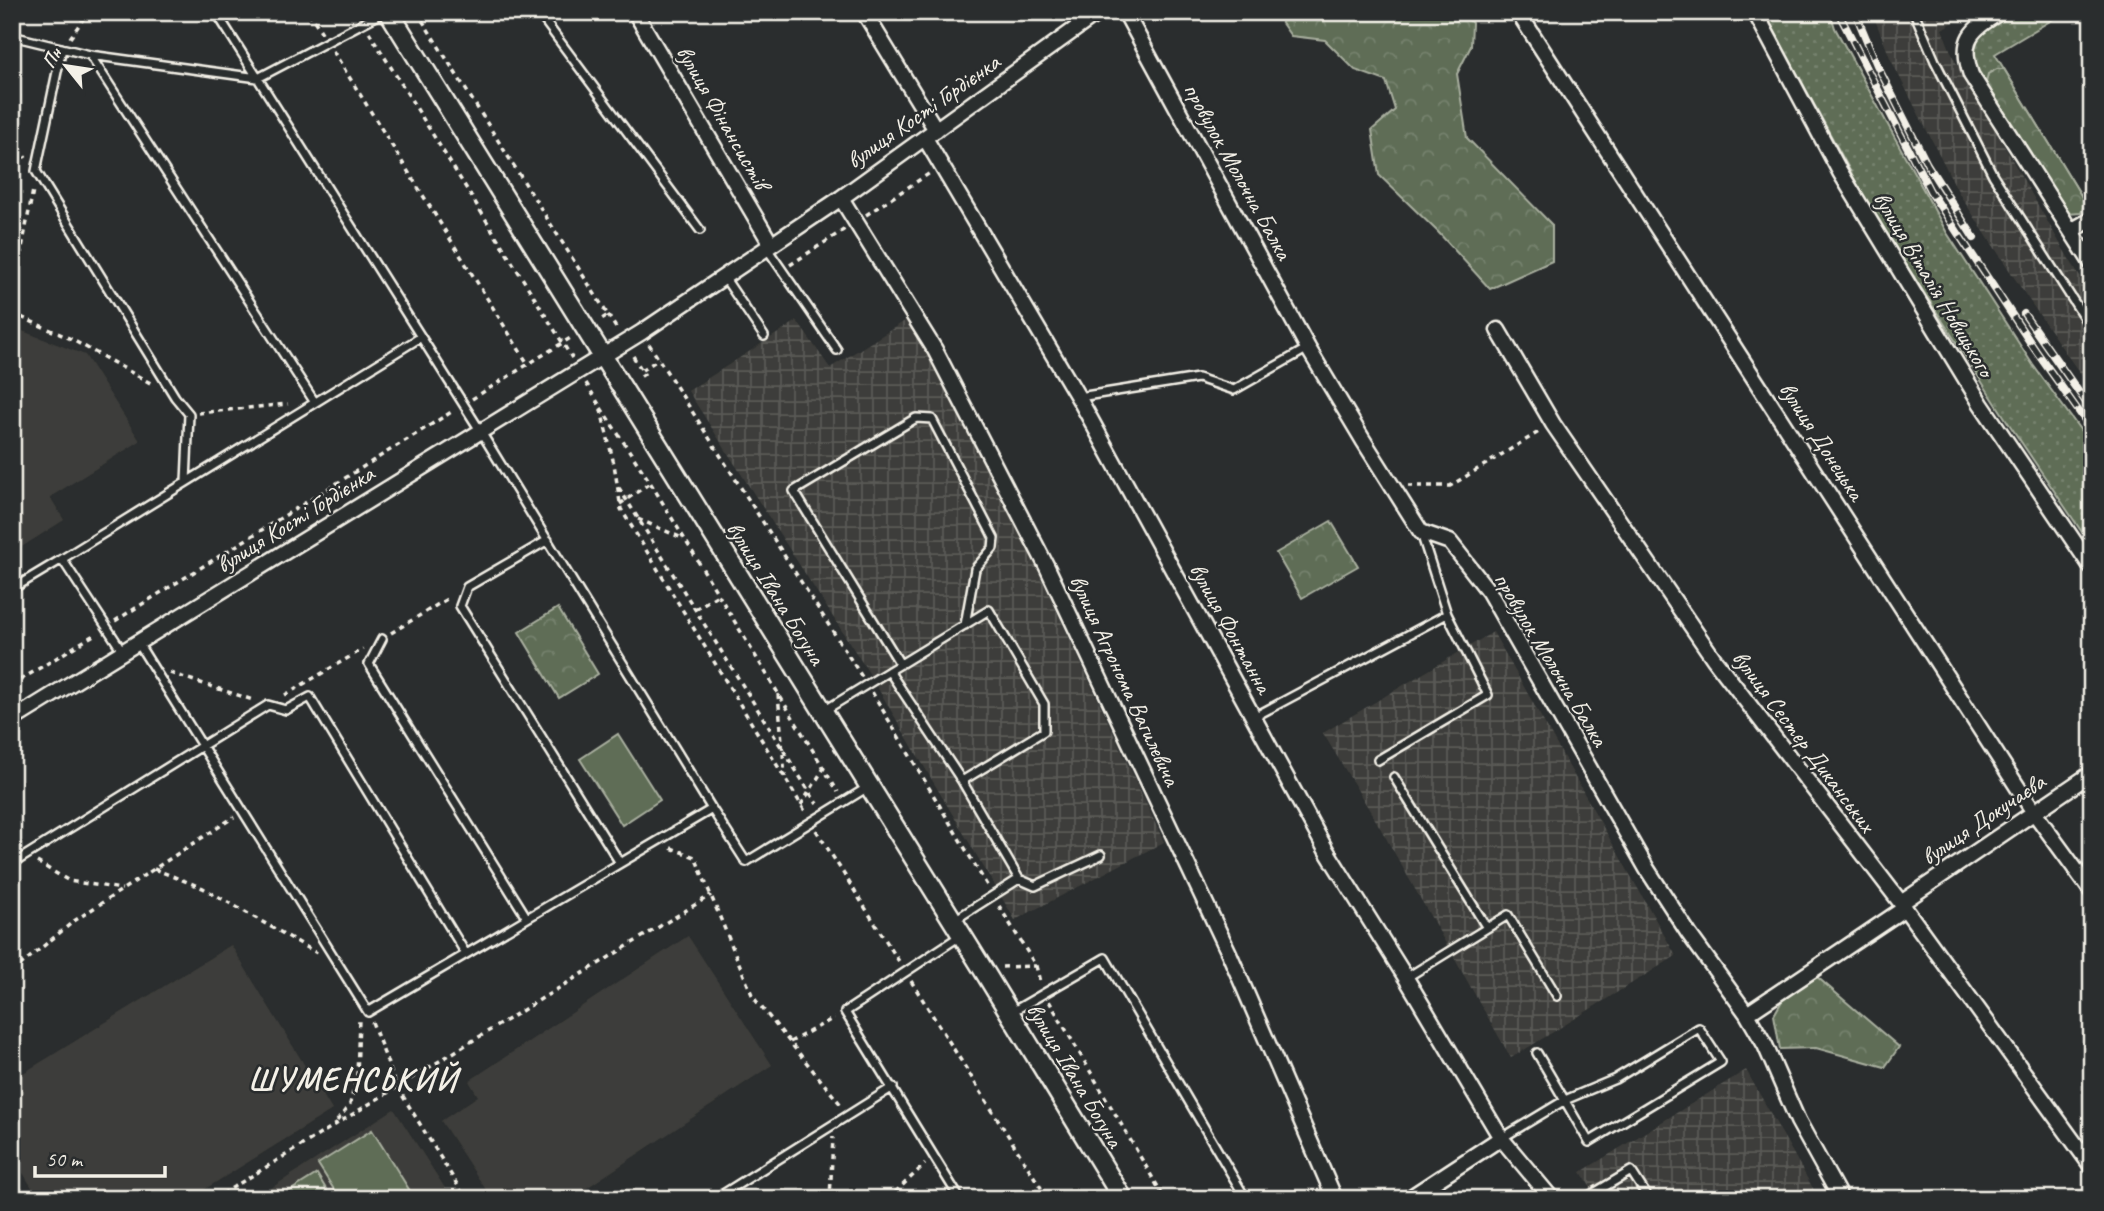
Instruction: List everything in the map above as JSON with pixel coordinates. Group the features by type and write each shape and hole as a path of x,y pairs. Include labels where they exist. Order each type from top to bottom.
{"street":[{"name":"вулиця Івана Богуна","path":"389,12 1123,1199"},
{"name":"вулиця Фінансистів","path":"635,12 768,246"},
{"name":"вулиця Фонтанна","path":"864,12 1326,849 1501,1138 1552,1199"},
{"name":"вулиця Кості Гордієнка","path":"12,720 642,332 841,198 1099,12"},
{"name":"провулок Молочна Балка","path":"1125,12 1308,348 1421,532 1450,542 1489,592 1647,869 1689,934 1747,1014 1765,1045 1798,1121 1841,1199"},
{"name":"вулиця Донецька","path":"1518,12 2033,811 2092,892"},
{"name":"вулиця Віталія Новицького","path":"1755,12 1840,172 1875,230 1981,404 2092,568"},
{"path":"2000,12 1979,25 1972,33 1965,50 1971,75 2092,264"},
{"name":"вулиця Агронома Вагилевича","path":"841,198 935,350 1047,567 1228,953 1335,1199"},
{"path":"2071,231 2092,219"},
{"name":"вулиця Сестер Диканських","path":"1497,330 1553,424 1714,659 1903,905 2092,1167"},
{"name":"вулиця Докучаєва","path":"1747,1014 2033,811 2092,773"},
{"path":"1408,1199 1501,1138"}],"lane":[{"path":"216,12 464,404 746,862 868,787"},
{"path":"12,36 90,55 258,78 384,12"},
{"path":"538,12 699,230"},
{"path":"1914,12 1935,61 1993,175 2092,330"},
{"path":"62,48 36,172 174,397 189,414 186,482"},
{"path":"90,55 314,401"},
{"path":"768,246 837,350"},
{"path":"723,276 764,336"},
{"path":"12,589 421,337"},
{"path":"1079,398 1198,378 1234,390 1308,348"},
{"path":"900,664 794,491 916,418 932,419 994,538 993,548 975,569 965,625"},
{"path":"1378,760 1488,695 1447,614 1421,532"},
{"path":"548,540 467,587 460,606 620,863"},
{"path":"62,559 123,652"},
{"path":"822,712 989,610 1044,704 1044,731 962,781"},
{"path":"1254,717 1447,614"},
{"path":"382,639 369,664 527,918"},
{"path":"137,643 369,1012 712,809"},
{"path":"889,671 962,781 1019,879 1035,886 1101,855"},
{"path":"12,864 268,705 286,710 310,696 466,954"},
{"path":"1394,777 1487,928"},
{"path":"960,1199 845,1012 906,972 993,896 1019,879"},
{"path":"1406,978 1508,915 1557,996"},
{"path":"1009,1014 1105,958 1246,1199"},
{"path":"1501,1138 1565,1100 1615,1079 1699,1028 1721,1062 1589,1142 1565,1100 1537,1053"},
{"path":"715,1199 893,1087"},
{"path":"1584,1199 1631,1171 1649,1199"}],"path":[{"path":"62,48 88,12"},
{"path":"309,12 528,364"},
{"path":"12,685 608,315 417,12"},
{"path":"364,23 562,343"},
{"path":"12,76 19,89 20,98 12,114"},
{"path":"12,141 36,172 18,269 12,272"},
{"path":"12,313 69,338 174,397"},
{"path":"642,332 867,684 1035,967 1044,994 1165,1199"},
{"path":"642,370 659,359"},
{"path":"590,390 650,482 845,803"},
{"path":"189,414 314,401"},
{"path":"600,406 621,509 801,805 1048,1199"},
{"path":"1392,486 1450,486 1553,424"},
{"path":"620,504 650,482"},
{"path":"617,486 824,815"},
{"path":"638,518 684,539"},
{"path":"695,610 718,595"},
{"path":"153,668 268,705"},
{"path":"777,692 785,779"},
{"path":"801,805 824,768"},
{"path":"12,972 74,920 243,812"},
{"path":"656,842 695,857 753,997 849,1115"},
{"path":"26,856 69,881 123,889"},
{"path":"154,869 203,888 341,967"},
{"path":"214,1199 710,895"},
{"path":"999,967 1035,967"},
{"path":"336,1123 350,1104 357,1076 360,998"},
{"path":"369,1012 396,1086 466,1199"},
{"path":"790,1042 845,1012"},
{"path":"830,1199 834,1125"},
{"path":"888,1199 934,1155"},
{"path":"12,1179 25,1199"},
{"path":"228,1199 253,1194 273,1196"}],"shaded area":[{"path":"1872,12 1970,12 1942,29 1953,57 2069,259 2092,294 2092,391 1960,195 1891,60"},
{"path":"908,319 928,349 1026,545 1164,842 1015,920 867,670 688,391 797,321 830,368"},
{"path":"12,327 85,355 140,441 50,497 64,520 12,553"},
{"path":"1493,632 1676,956 1511,1058 1323,733"},
{"path":"688,936 772,1065 570,1199 492,1199 441,1121 478,1096 469,1081"},
{"path":"231,945 332,1110 189,1199 39,1199 12,1155 12,1080"},
{"path":"1746,1070 1819,1199 1598,1199 1581,1172"},
{"path":"394,1109 452,1199 254,1199"}],"green space":[{"path":"1274,12 1460,12 1472,23 1471,46 1457,74 1467,138 1552,225 1552,261 1490,289 1438,232 1379,175 1372,130 1395,110 1386,81 1355,70 1325,40 1291,36"},
{"path":"1764,12 1830,12 1835,28 1947,233 2033,365 2092,446 2092,547 1874,215"},
{"path":"2013,12 2065,12 1995,54 2085,202 2067,214 1978,70 1975,58 1977,40 1987,28"},
{"path":"2004,69 2085,202 2081,213 2067,214 1986,83 1988,74"},
{"path":"1331,521 1358,566 1302,598 1276,553"},
{"path":"558,608 598,674 559,698 519,632"},
{"path":"618,734 660,800 622,825 580,759"},
{"path":"1816,976 1899,1047 1885,1067 1816,1048 1780,1049 1774,1015 1783,999"},
{"path":"372,1130 415,1199 340,1199 318,1164"},
{"path":"317,1174 332,1199 277,1199"}],"railway":[{"path":"1838,12 1930,191 2092,430"},
{"path":"1855,12 1877,65 1927,164 1974,238"},
{"path":"2024,314 2092,411"}],"district":[{"name":"ШУМЕНСЬКИЙ","path":"353,1079"}]}
